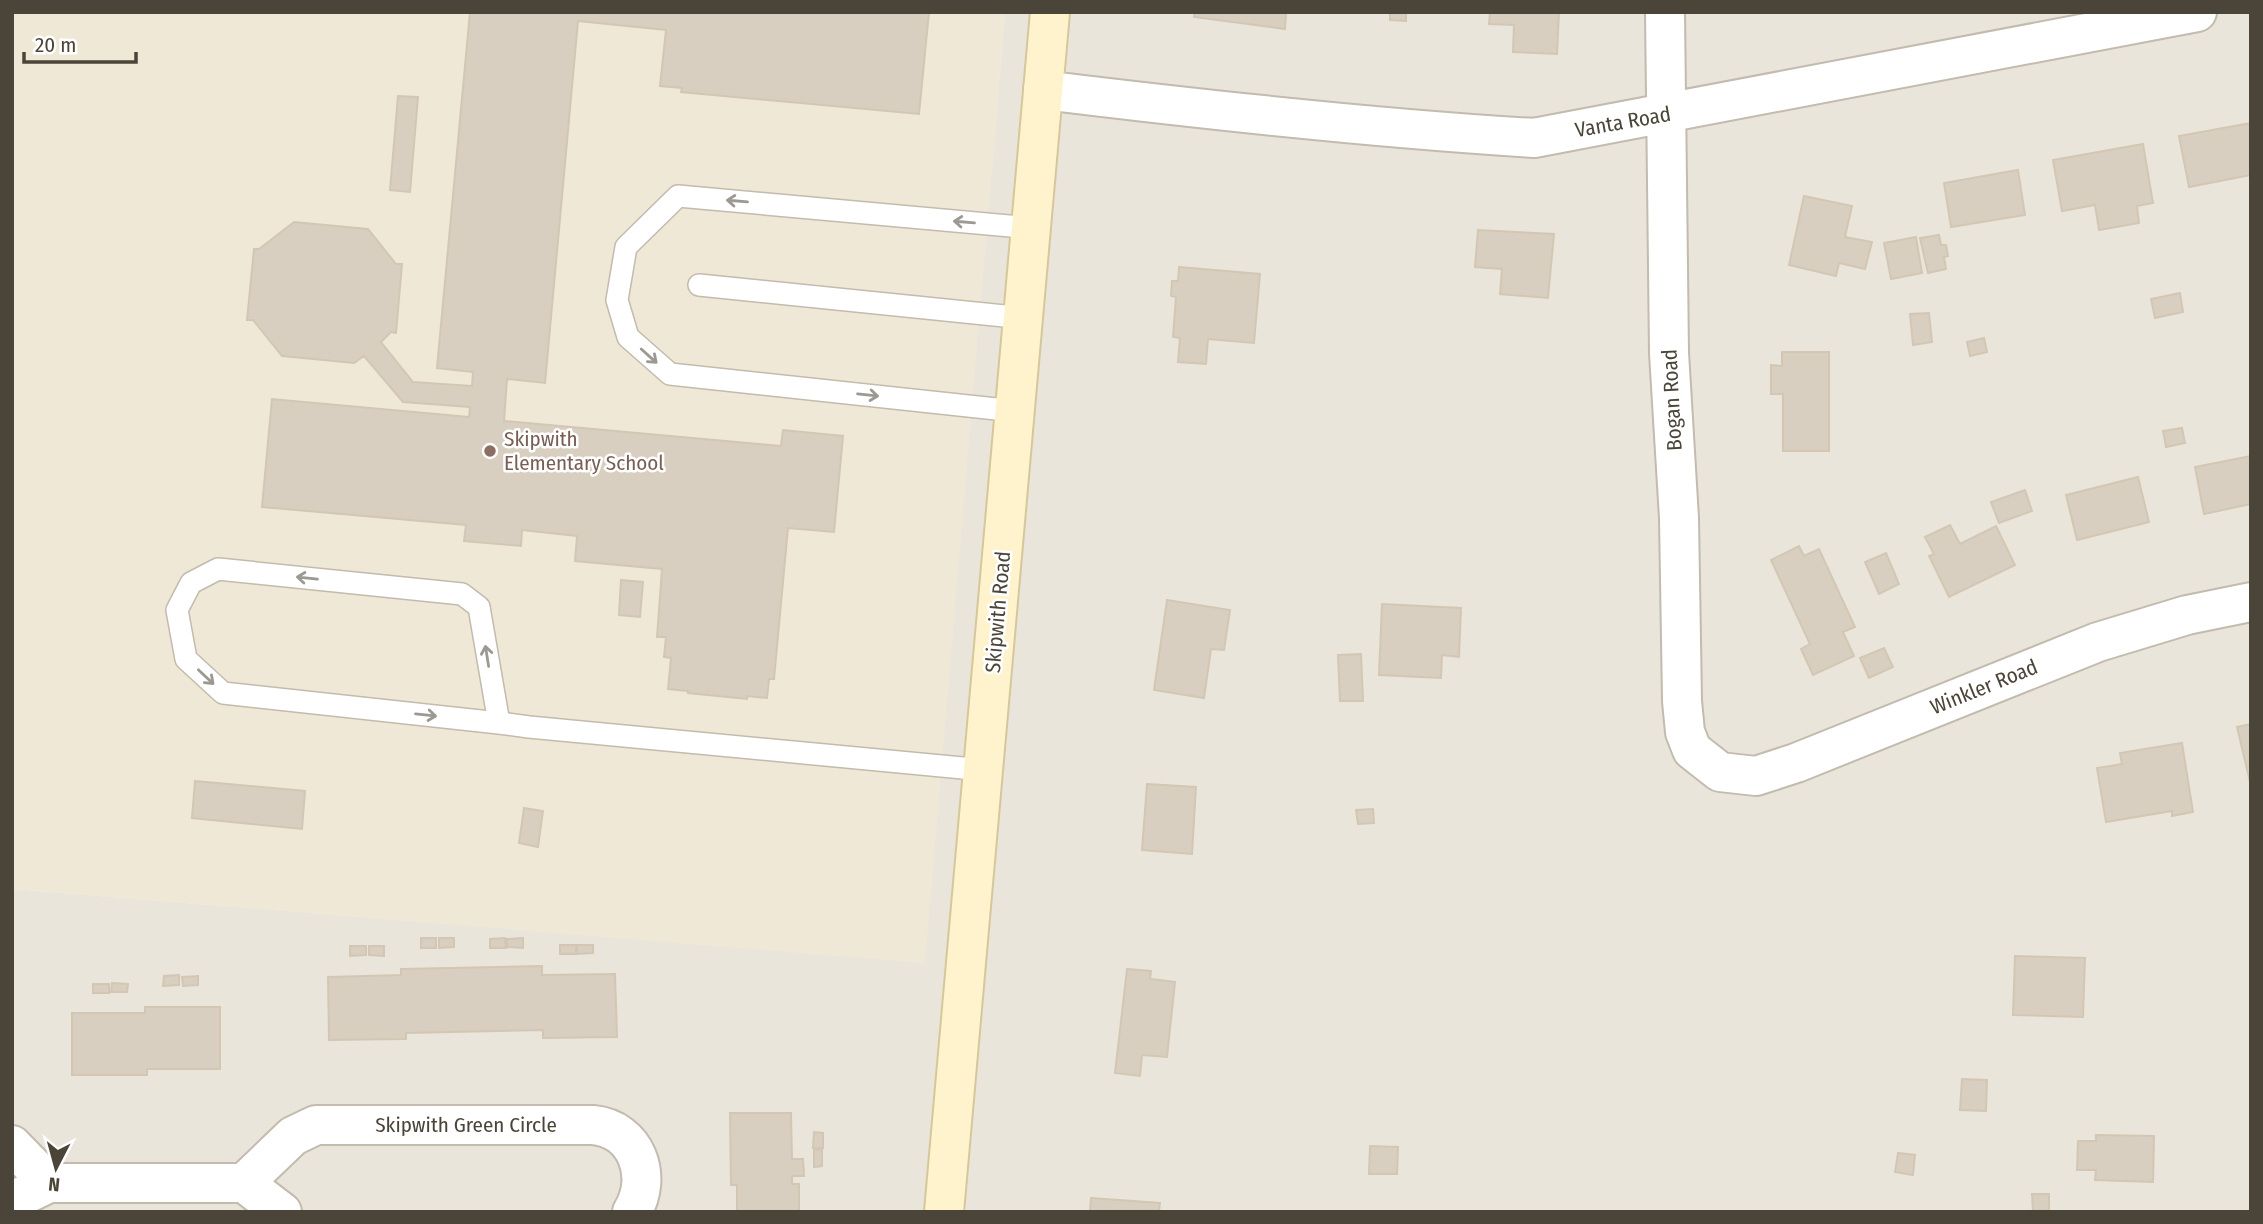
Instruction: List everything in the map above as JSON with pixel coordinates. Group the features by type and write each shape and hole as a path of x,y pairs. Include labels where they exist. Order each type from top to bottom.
{"main road":[{"name":"Skipwith Road","path":"944,1212 1050,12"}],"street":[{"name":"Bogan Road","path":"1665,12 1669,353 1679,518 1682,701 1685,732 1692,750 1720,772"},
{"name":"Vanta Road","path":"1043,90 1200,110 1534,138 2197,12"},
{"name":"Winkler Road","path":"1720,772 1756,776 1776,770 2098,642 2187,615 2251,602"},
{"name":"Skipwith Green Circle","path":"244,1183 292,1136 316,1125 593,1125 606,1126 616,1131 636,1154 640,1164 641,1185 632,1212"},
{"path":"12,1145 49,1183 125,1198 169,1197 244,1183 282,1212"},
{"path":"12,1201 49,1183"}],"lane":[{"path":"1015,411 670,374 628,337 617,299 626,247 678,196 1032,228"},
{"path":"699,285 1024,318"},
{"path":"499,723 480,607 462,594 218,569 191,583 177,610 186,659 223,693 499,723 984,770"}],"shaded area":[{"name":"Skipwith Elementary School","path":"12,12 1005,12 925,963 12,889"},
{"path":"1005,12 2251,12 2251,1212 12,1212 12,889 924,962"}],"building":[{"path":"470,12 929,12 919,114 681,92 682,88 660,86 666,30 578,21 545,383 507,379 504,421 781,446 783,430 843,436 834,532 788,528 774,679 769,679 767,698 747,696 747,699 668,689 671,658 664,657 666,637 657,637 662,569 575,561 577,536 522,530 521,546 464,541 466,525 262,507 272,399 469,417 470,407 403,402 364,356 354,363 282,356 253,320 247,320 254,249 259,249 294,222 368,229 396,264 402,264 396,333 391,332 381,342 413,382 472,386 473,372 437,368"},
{"path":"1195,12 1286,12 1285,29 1194,17"},
{"path":"1390,12 1406,12 1406,21 1390,20"},
{"path":"1490,12 1559,12 1557,54 1513,52 1514,25 1489,24"},
{"path":"398,96 418,97 410,192 390,190"},
{"path":"2251,123 2251,175 2189,187 2179,136"},
{"path":"2143,144 2153,203 2137,206 2139,223 2099,230 2095,205 2062,211 2053,160"},
{"path":"2018,170 2025,215 1951,227 1944,183"},
{"path":"1804,196 1852,206 1845,237 1872,242 1865,269 1839,263 1836,276 1789,265"},
{"path":"1478,230 1554,234 1548,298 1500,294 1502,269 1475,267"},
{"path":"1939,235 1941,245 1946,245 1946,269 1928,273 1920,238"},
{"path":"1916,237 1922,273 1891,279 1884,243"},
{"path":"1179,267 1260,274 1254,343 1208,339 1206,364 1178,362 1180,338 1173,337 1176,297 1171,296 1172,281 1178,281"},
{"path":"2180,293 2183,312 2155,318 2151,299"},
{"path":"1929,313 1932,342 1913,345 1910,314"},
{"path":"1984,338 1987,352 1970,356 1967,342"},
{"path":"1782,352 1829,352 1829,451 1783,451 1783,394 1771,394 1771,365 1782,366"},
{"path":"2182,428 2185,443 2166,447 2163,431"},
{"path":"2251,456 2251,504 2204,514 2195,467"},
{"path":"2138,477 2149,522 2077,540 2066,495"},
{"path":"2025,490 2032,511 1999,523 1991,502"},
{"path":"1950,525 1960,544 1996,526 2015,565 1949,597 1929,556 1934,554 1925,537"},
{"path":"1799,546 1804,556 1819,549 1855,627 1843,632 1854,656 1813,675 1801,649 1810,644 1771,560"},
{"path":"1886,553 1899,584 1879,594 1865,562"},
{"path":"621,580 643,582 640,617 619,615"},
{"path":"1167,600 1230,610 1224,650 1211,649 1204,698 1154,690"},
{"path":"1382,604 1461,608 1459,657 1442,655 1441,678 1379,675"},
{"path":"1884,648 1893,667 1869,678 1860,658"},
{"path":"1361,654 1363,701 1340,701 1338,655"},
{"path":"2251,724 2251,782 2250,782 2237,727"},
{"path":"2182,743 2193,812 2172,816 2172,811 2106,822 2097,768 2122,764 2120,753"},
{"path":"195,781 305,791 302,829 192,818"},
{"path":"1147,784 1196,787 1192,854 1142,850"},
{"path":"524,808 543,811 538,847 519,843"},
{"path":"1373,809 1374,823 1358,824 1356,810"},
{"path":"421,938 436,938 436,948 421,948"},
{"path":"439,938 454,938 454,947 439,948"},
{"path":"505,938 506,948 490,948 490,939"},
{"path":"523,938 523,948 507,947 507,939"},
{"path":"560,945 576,945 576,954 560,954"},
{"path":"577,945 593,945 593,953 577,954"},
{"path":"350,946 366,946 366,955 350,956"},
{"path":"369,946 384,946 384,956 369,955"},
{"path":"2015,956 2085,958 2083,1017 2013,1015"},
{"path":"542,966 542,975 615,974 617,1037 543,1038 543,1030 406,1033 406,1039 329,1040 328,977 401,975 401,969"},
{"path":"1127,969 1151,971 1150,979 1175,982 1167,1057 1142,1055 1140,1076 1115,1073"},
{"path":"179,975 179,985 163,986 164,976"},
{"path":"198,976 198,985 183,986 182,977"},
{"path":"112,983 128,984 127,992 111,992"},
{"path":"93,984 109,984 109,993 93,993"},
{"path":"145,1007 220,1007 220,1069 147,1069 147,1075 72,1075 72,1013 145,1013"},
{"path":"1962,1079 1987,1080 1986,1111 1960,1110"},
{"path":"730,1113 791,1113 792,1159 803,1159 804,1176 792,1176 792,1184 799,1184 799,1212 737,1212 737,1185 731,1185"},
{"path":"814,1132 823,1133 823,1148 813,1148"},
{"path":"2096,1135 2154,1136 2153,1182 2095,1180 2096,1170 2077,1170 2078,1141 2096,1141"},
{"path":"1370,1146 1398,1147 1397,1174 1369,1174"},
{"path":"822,1149 822,1166 814,1167 814,1150"},
{"path":"1898,1153 1915,1155 1913,1175 1895,1172"},
{"path":"2032,1194 2049,1194 2049,1212 2033,1212"},
{"path":"1091,1198 1160,1203 1159,1212 1090,1212"}],"place":[{"name":"Skipwith Elementary School","path":"490,451"}]}
